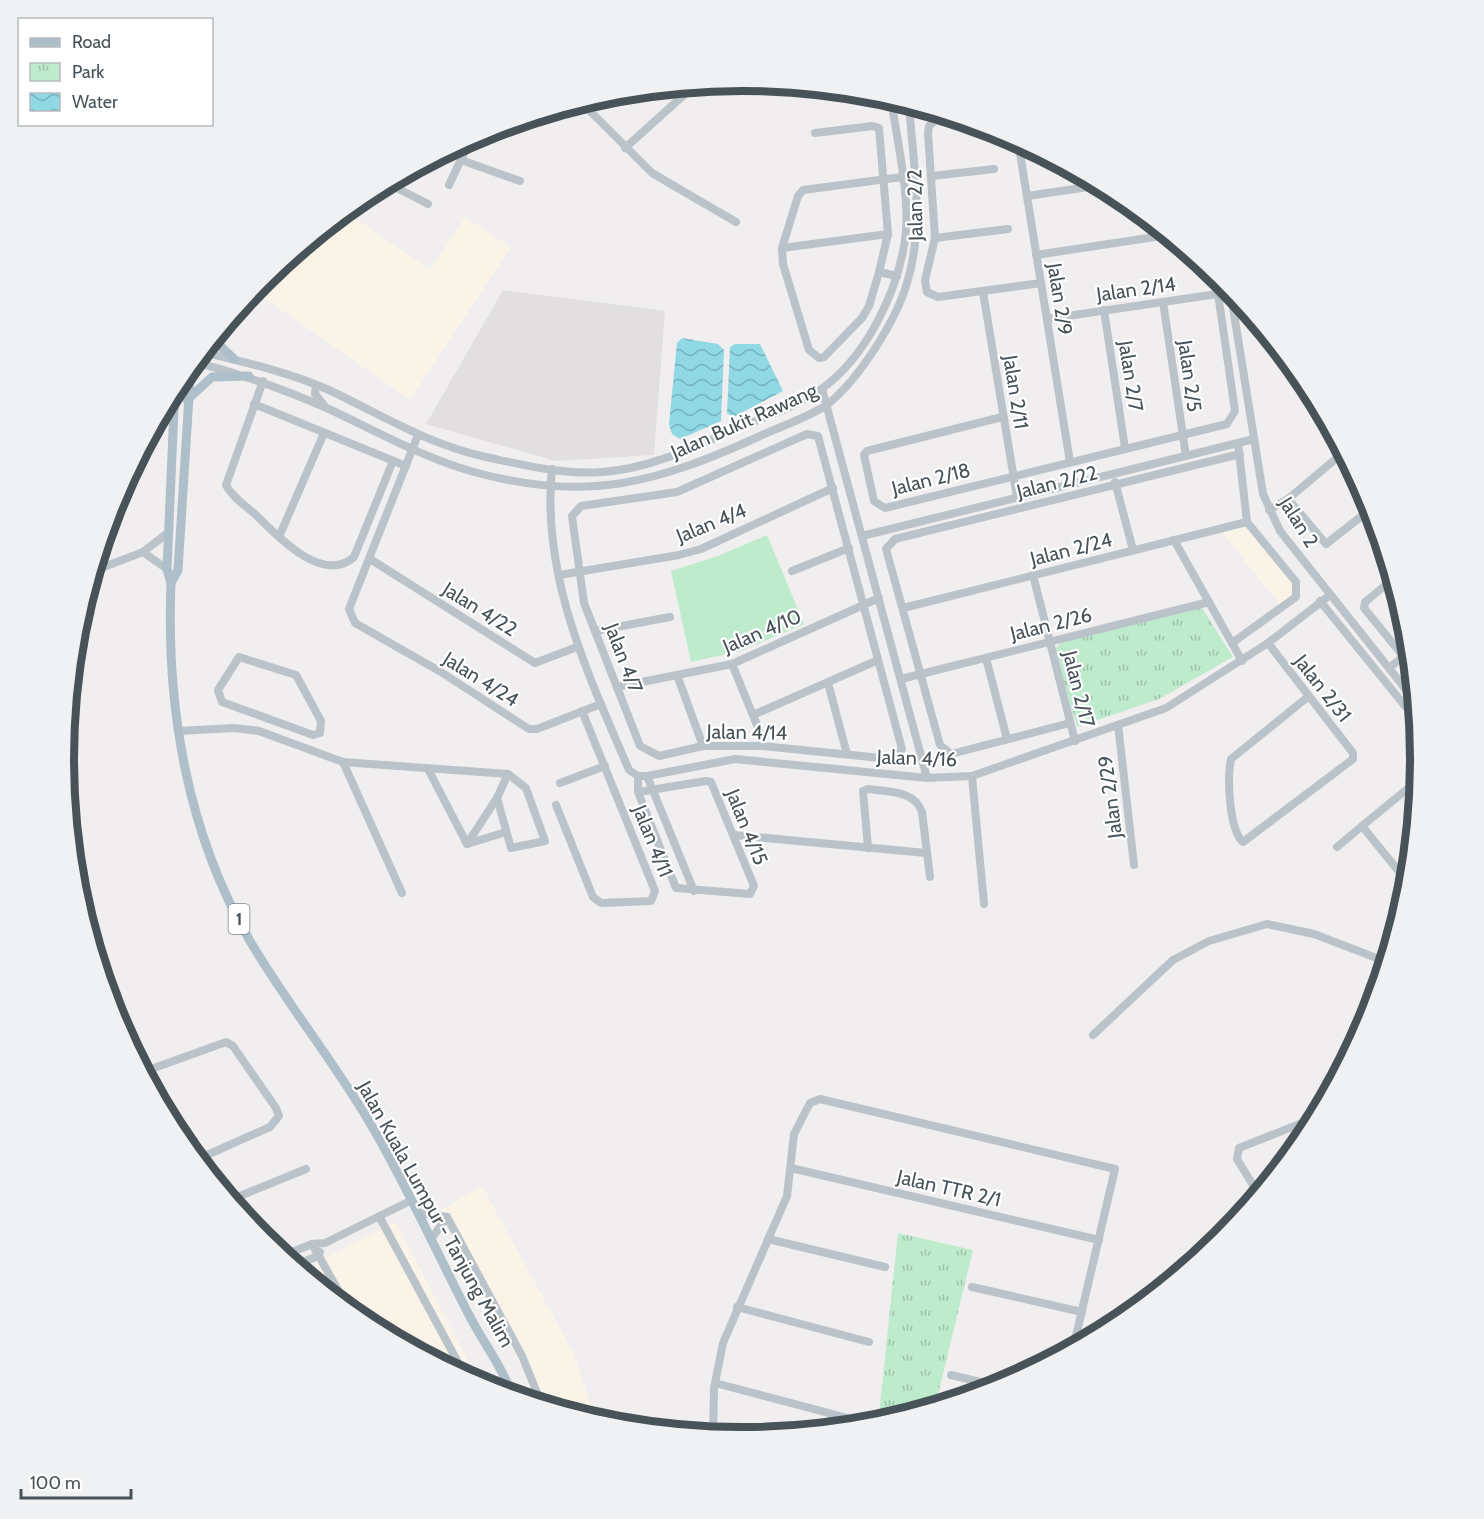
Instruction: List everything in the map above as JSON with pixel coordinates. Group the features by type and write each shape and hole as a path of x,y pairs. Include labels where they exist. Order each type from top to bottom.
{"main road":[{"path":"219,344 234,359"},
{"path":"187,400 212,377 249,376"},
{"name":"Jalan Kuala Lumpur - Tanjung Malim","path":"171,583 178,570 190,383"},
{"name":"Jalan Kuala Lumpur - Tanjung Malim","path":"173,410 167,569 171,583 172,668 179,730 196,820 210,862 262,960 370,1123 432,1238 468,1312 509,1386"}],"street":[{"path":"626,148 685,94"},
{"name":"Jalan Bukit Rawang","path":"211,354 316,385 418,435 482,457 552,469 605,472 675,456 822,389 859,350 879,320 897,276 905,238 902,177 893,109"},
{"path":"588,110 652,173 736,222"},
{"name":"Jalan Bukit Rawang","path":"202,366 263,381 413,449 474,471 550,487 587,488 628,484 698,464 827,405 887,332 907,283 915,251 917,220 910,113"},
{"name":"Jalan 2/2","path":"936,120 929,126 928,133 935,238 925,280 927,292 938,297 1041,283"},
{"path":"815,133 878,127 885,179 888,234 869,306 862,318 824,357 819,358 809,350 787,280 782,248 798,196 803,190 885,179 902,177"},
{"path":"449,185 465,152"},
{"name":"Jalan 2/9","path":"1020,152 1070,462"},
{"path":"461,160 520,181"},
{"path":"932,176 994,169"},
{"path":"397,188 428,204"},
{"path":"1027,196 1087,188"},
{"path":"935,238 1008,229"},
{"path":"782,248 888,234"},
{"path":"1036,255 1158,236"},
{"path":"879,272 897,276"},
{"path":"1012,476 1227,424 1235,411 1218,290"},
{"name":"Jalan 2/11","path":"983,292 1017,497"},
{"name":"Jalan 2/14","path":"1047,319 1218,293"},
{"name":"Jalan 2/5","path":"1163,302 1186,456"},
{"name":"Jalan 2","path":"1233,306 1263,494 1269,510 1280,531 1407,690"},
{"name":"Jalan 2/7","path":"1104,310 1125,448"},
{"path":"263,381 226,485 279,537 305,557 327,566 348,562 354,557 393,461"},
{"path":"316,385 315,394 329,410"},
{"path":"822,389 927,778"},
{"path":"254,404 406,466"},
{"name":"Jalan 2/18","path":"1002,417 867,451 864,456 874,501 885,507 1012,476"},
{"path":"279,537 324,433"},
{"name":"Jalan 4/7","path":"649,751 640,746 584,603 572,516 581,506 677,492 807,434 818,436 833,488"},
{"path":"370,559 418,435"},
{"path":"862,536 1254,439"},
{"path":"1232,643 1296,597 1296,582 1246,522 1238,443"},
{"name":"Jalan 2/22","path":"903,608 886,549 895,539 1239,454"},
{"path":"1269,510 1288,499 1339,458"},
{"path":"552,469 551,516 559,574 565,611 577,648 629,770 638,776 638,792 676,888 694,891"},
{"path":"1113,474 1134,550"},
{"path":"753,715 878,660 833,488"},
{"name":"Jalan 4/4","path":"559,574 679,555 701,549 833,488"},
{"path":"1288,499 1326,544 1364,514"},
{"name":"Jalan 2/24","path":"903,608 1246,522"},
{"path":"102,568 143,552 169,532"},
{"path":"1174,540 1242,661"},
{"path":"792,571 849,548"},
{"path":"143,552 167,569"},
{"name":"Jalan 4/24","path":"370,559 350,609 350,616 355,623 441,672 529,729 537,729 601,704"},
{"name":"Jalan 4/22","path":"370,559 535,663 577,648"},
{"name":"Jalan 2/17","path":"1033,575 1075,741"},
{"path":"1387,584 1365,602 1364,608 1402,655"},
{"name":"Jalan 4/16","path":"638,776 735,759 927,778 972,776 1166,708 1242,661 1330,595"},
{"name":"Jalan 4/10","path":"617,687 732,664 879,598"},
{"path":"1320,601 1405,706"},
{"name":"Jalan 2/26","path":"901,679 1209,602"},
{"path":"903,608 940,745 945,751 951,754 1070,723"},
{"path":"595,631 670,617"},
{"name":"Jalan 2/31","path":"1268,643 1309,696 1353,753 1352,761 1243,842 1238,837 1235,828 1228,779 1231,759 1309,696"},
{"path":"1389,668 1402,656"},
{"path":"239,657 296,675 321,721 321,731 313,735 263,716 224,704 218,697 218,690 239,657"},
{"path":"986,658 1007,739"},
{"name":"Jalan 4/14","path":"649,751 658,756 703,746 766,746 891,759 902,749 878,660"},
{"path":"732,664 766,746 769,762"},
{"path":"676,675 703,746"},
{"path":"828,683 847,754"},
{"name":"Jalan 4/11","path":"556,804 593,897 601,903 651,901 655,891 582,711"},
{"path":"259,731 263,716"},
{"name":"Jalan 2/29","path":"1118,725 1134,865"},
{"path":"179,730 234,728 259,731 343,762 508,774 525,788 544,841 511,848 497,798"},
{"path":"343,762 402,893"},
{"path":"560,783 604,766"},
{"path":"428,769 467,844"},
{"path":"467,844 497,798 508,774"},
{"path":"647,776 694,891"},
{"path":"972,776 984,904"},
{"name":"Jalan 4/15","path":"638,792 710,781 754,886 750,894 744,895 694,891"},
{"path":"868,848 861,797 863,791 868,789 907,794 919,805 930,877"},
{"path":"1337,847 1406,790 1409,794"},
{"path":"1362,826 1401,874"},
{"path":"467,844 506,832"},
{"path":"734,836 927,853"},
{"path":"1093,1035 1173,960 1209,941 1267,924 1314,934 1380,959"},
{"path":"150,1069 220,1042 229,1042 276,1108 279,1116 270,1127 205,1156"},
{"path":"713,1427 715,1383 723,1343 787,1196 794,1134 810,1104 820,1099 842,1102 1115,1169 1076,1338"},
{"path":"1255,1188 1237,1159 1239,1148 1303,1122"},
{"name":"Jalan TTR 2/1","path":"791,1168 1099,1240"},
{"path":"237,1197 306,1169"},
{"path":"291,1252 312,1244 325,1243 412,1200"},
{"path":"418,1213 447,1217"},
{"path":"379,1216 459,1365"},
{"path":"432,1238 447,1217"},
{"path":"447,1217 522,1356 538,1396"},
{"path":"768,1239 885,1267"},
{"path":"302,1263 318,1256 325,1243"},
{"path":"312,1244 339,1293"},
{"path":"972,1287 1082,1312"},
{"path":"738,1307 869,1342"},
{"path":"951,1376 983,1383"},
{"path":"715,1383 850,1419"}],"shaded area":[{"path":"353,217 430,270 465,217 511,247 410,400 261,296 301,257"},
{"path":"503,290 665,311 654,455 556,461 426,424"},
{"path":"1246,525 1294,583 1294,595 1280,605 1221,531"},
{"path":"482,1186 573,1352 592,1410 531,1394 525,1373 439,1211"},
{"path":"396,1222 473,1371 446,1359 371,1315 327,1283 315,1263"}],"green space":[{"path":"767,535 804,624 741,651 691,662 671,571 718,556"},
{"path":"1202,608 1233,657 1159,699 1077,727 1054,650 1062,642"},
{"path":"898,1233 973,1250 937,1399 879,1413"}],"water":[{"path":"682,338 718,344 724,350 721,421 680,439 672,434 669,424 677,343"},
{"path":"735,344 760,344 783,391 733,417 727,413 730,347"}]}
